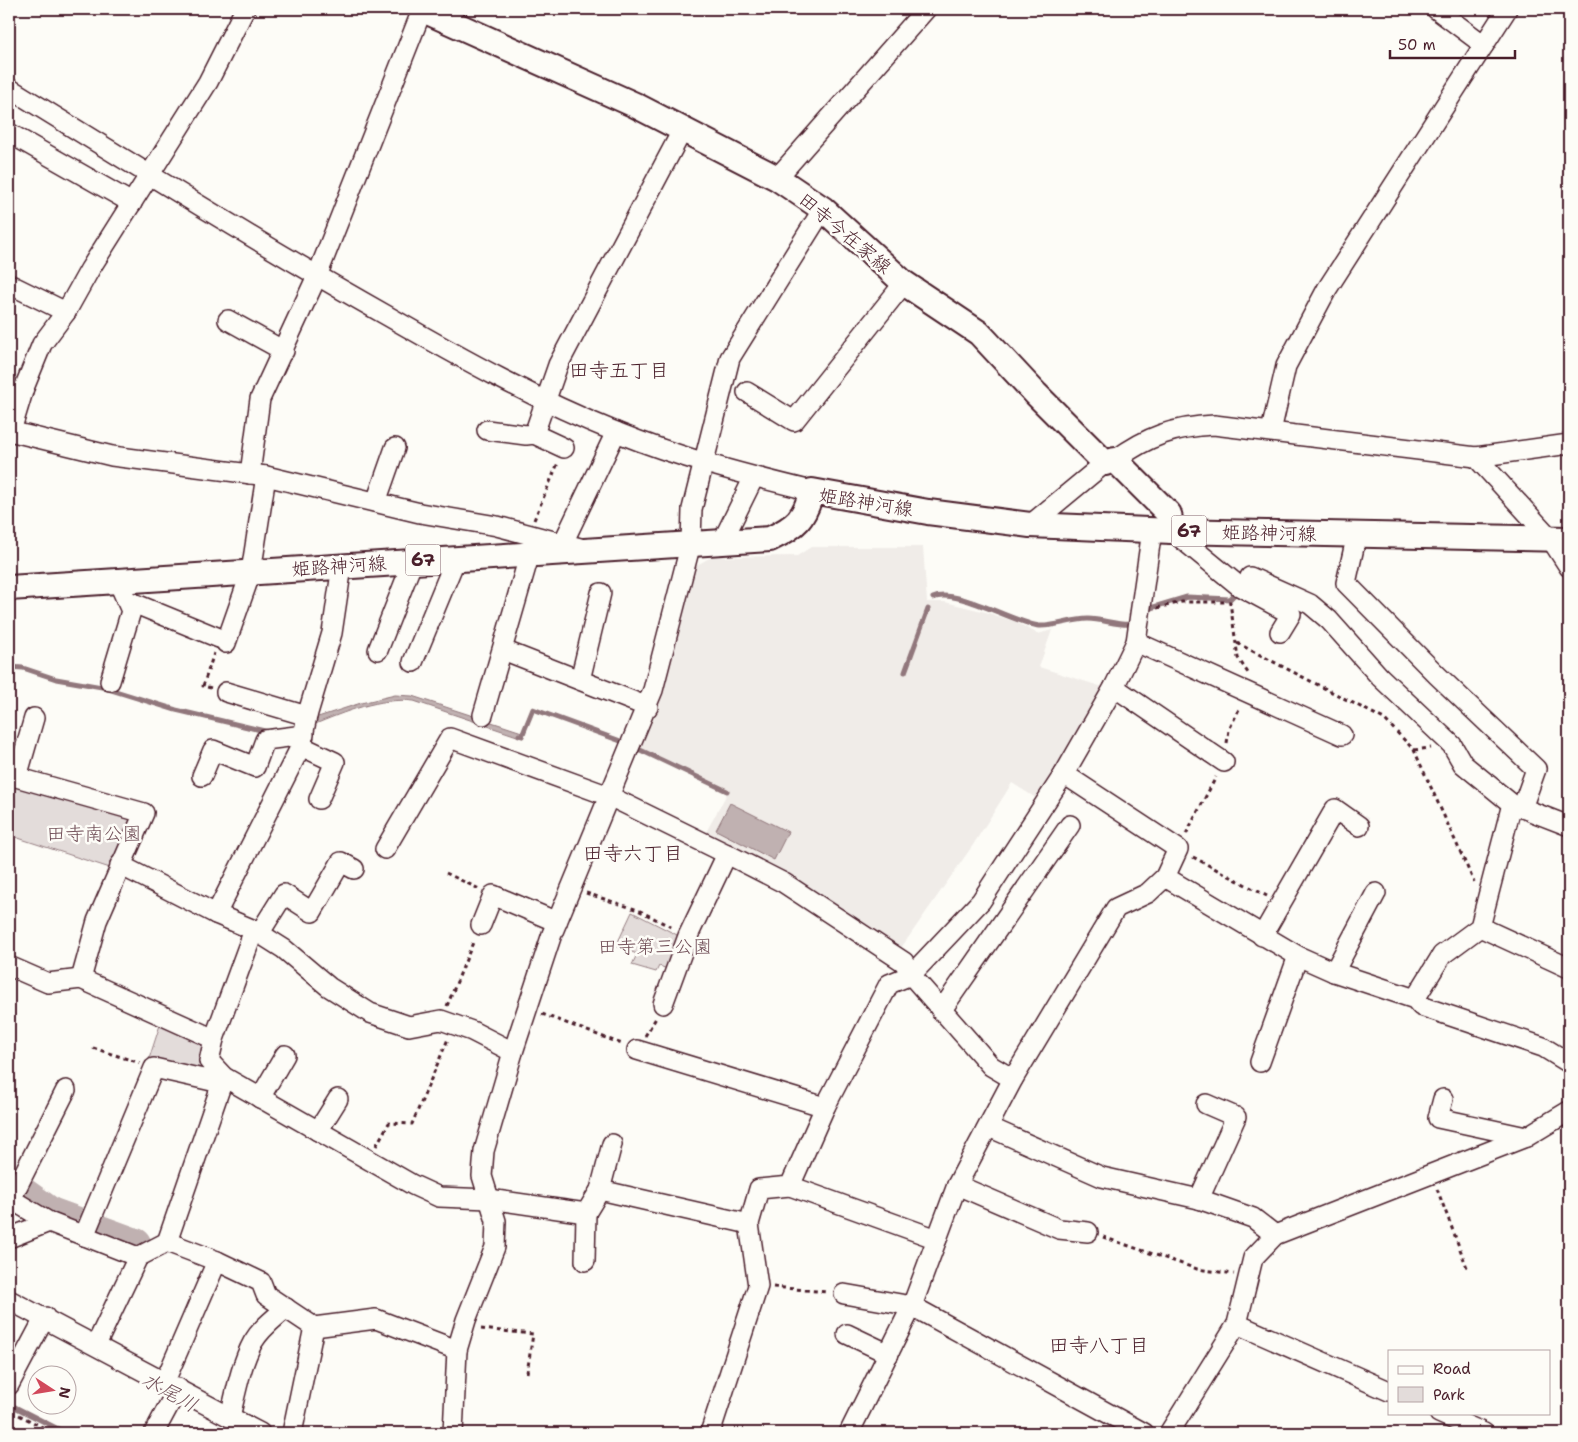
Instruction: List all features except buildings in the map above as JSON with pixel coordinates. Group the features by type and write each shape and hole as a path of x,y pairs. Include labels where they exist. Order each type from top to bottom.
{"main road":[{"name":"田寺今在家線","path":"422,9 546,64 683,129 777,178 823,209 904,283 980,333 1036,394 1169,514 1162,531"},
{"name":"姫路神河線","path":"9,588 122,590 251,572 456,558 529,544 586,550 770,539 797,524 806,513 812,490 928,512 1030,525 1162,531 1560,539"}],"street":[{"path":"245,9 208,82 132,202 66,312 42,344 24,388 10,431 112,456 258,475 376,502 529,544 563,543 586,550"},
{"path":"122,590 222,641 251,572 258,475 260,399 284,351 317,276 422,9"},
{"path":"777,178 926,9"},
{"path":"1436,9 1484,46"},
{"path":"1271,431 1286,366 1327,289 1507,9"},
{"path":"9,88 317,276 489,373 545,401 616,432 754,477 812,490"},
{"path":"534,434 558,365 683,129"},
{"path":"9,133 132,202"},
{"path":"453,1433 458,1350 464,1327 495,1246 496,1221 482,1176 484,1151 513,1052 557,922 648,706 691,543 692,509 730,358 823,209"},
{"path":"747,392 794,421 904,283"},
{"path":"9,284 66,312"},
{"path":"228,320 284,351"},
{"path":"1030,525 1110,461 1156,436 1184,427 1214,425 1476,457 1569,444"},
{"path":"486,430 526,435 534,434 564,448"},
{"path":"563,543 616,432"},
{"path":"376,502 395,448"},
{"path":"1476,457 1560,539 1569,567"},
{"path":"722,542 754,477"},
{"path":"790,1186 825,1107 889,984 911,975 981,901 1064,774 1114,687 1136,642 1140,615 1162,531 1239,586 1291,614 1280,632"},
{"path":"1357,534 1346,583 1437,675 1536,769 1517,806 1480,926 1442,956 1415,999"},
{"path":"483,715 503,650 529,544"},
{"path":"413,662 456,558"},
{"path":"378,650 413,561"},
{"path":"216,914 302,741 307,716 332,633 342,566"},
{"path":"1250,577 1310,604 1330,620 1380,677 1452,745 1463,764 1517,806 1569,826"},
{"path":"110,681 131,611 122,590"},
{"path":"580,680 601,593"},
{"path":"1136,642 1342,735"},
{"path":"503,650 648,706"},
{"path":"1114,687 1224,762"},
{"path":"226,692 307,716"},
{"path":"34,718 13,776 144,813 97,921 81,979"},
{"path":"385,849 450,738 609,796 784,883 904,962 911,975 941,1011 991,1066 1013,1079"},
{"path":"202,776 213,750 255,767 265,740 302,741 335,762 319,799"},
{"path":"849,1433 912,1306 957,1186 1013,1079 1116,908 1148,893 1165,877 1178,849 1064,774"},
{"path":"1262,936 1335,809 1359,826"},
{"path":"941,1011 997,947 1048,874 1070,825"},
{"path":"663,1004 688,936 727,854"},
{"path":"354,869 341,862 312,912 284,894 257,932 214,1039 209,1061 224,1077 367,1159 439,1197 489,1199 586,1213"},
{"path":"120,865 216,914 257,932 284,950 329,987 370,1013 409,1026 447,1023 472,1031 513,1052"},
{"path":"1165,877 1298,956 1334,972 1415,999 1421,1006 1543,1047 1569,1063"},
{"path":"1334,972 1376,893"},
{"path":"481,924 493,895 557,922"},
{"path":"1480,926 1569,968"},
{"path":"1260,1062 1298,956"},
{"path":"9,966 48,983 81,979 214,1039"},
{"path":"637,1050 825,1107"},
{"path":"260,1098 284,1055"},
{"path":"87,1229 154,1068 212,1081 224,1077"},
{"path":"96,1345 138,1257 167,1242 224,1077"},
{"path":"66,1090 21,1183 10,1198 49,1222 87,1229 138,1257"},
{"path":"318,1131 338,1099"},
{"path":"1443,1099 1438,1118 1526,1137"},
{"path":"1199,1199 1236,1117 1206,1104"},
{"path":"1168,1433 1237,1324 1253,1258 1275,1235 1526,1137 1569,1111"},
{"path":"989,1127 1102,1177 1199,1199 1253,1218 1275,1235"},
{"path":"585,1260 586,1213 600,1190 612,1144"},
{"path":"710,1433 758,1286 749,1224 759,1189 790,1186 937,1239"},
{"path":"957,1186 1056,1237 1088,1232"},
{"path":"600,1190 749,1224"},
{"path":"9,1238 49,1222"},
{"path":"167,1242 217,1261 261,1282 266,1294 314,1328 376,1319 458,1350"},
{"path":"154,1433 171,1391 217,1261"},
{"path":"844,1294 912,1306 1144,1433"},
{"path":"9,1300 96,1345 171,1391 230,1417 260,1433"},
{"path":"230,1417 244,1364 254,1341 267,1324 286,1308"},
{"path":"9,1384 45,1317"},
{"path":"1237,1324 1388,1391"},
{"path":"292,1433 314,1328"},
{"path":"847,1334 889,1354"},
{"path":"1441,1414 1484,1433"}],"path":[{"path":"529,544 564,448"},
{"path":"1140,615 1182,602 1230,602 1238,658 1250,675 1247,692 1229,730 1224,762 1178,849 1281,903"},
{"path":"222,641 202,686 226,692"},
{"path":"1237,643 1384,719 1414,750 1485,907"},
{"path":"446,873 493,895"},
{"path":"571,888 638,910 688,936"},
{"path":"367,1159 390,1123 412,1124 481,924"},
{"path":"527,1009 637,1050 663,1004"},
{"path":"93,1048 154,1068"},
{"path":"1431,1174 1468,1270"},
{"path":"1088,1232 1197,1269 1249,1275"},
{"path":"758,1286 844,1294"},
{"path":"464,1327 533,1334 527,1373"},
{"path":"19,1414 54,1433"}],"shaded area":[{"path":"811,547 923,547 927,602 945,602 986,612 1016,622 1038,634 1052,630 1039,667 1106,688 1039,800 1012,783 973,845 901,948 863,922 705,834 729,790 638,746 692,568 711,557 797,556"},
{"path":"395,695 412,696 525,733 523,738 414,701 401,700 375,703 313,725 315,718 361,703"},
{"path":"730,803 788,832 774,860 716,830"}],"green space":[{"name":"田寺南公園","path":"9,783 127,814 130,821 113,869 9,835"},
{"name":"田寺第三公園","path":"632,912 683,938 671,970 659,966 656,972 632,965 637,954 616,946"},
{"path":"161,1022 204,1041 209,1075 148,1062"}],"waterway":[{"path":"1144,610 1187,597 1230,599 1235,594"},
{"path":"933,598 943,596 955,597 1039,626 1088,619 1133,624"},
{"path":"905,672 928,609"},
{"path":"9,667 23,668 56,679 102,687 176,710 269,732"},
{"path":"519,735 522,736 533,709 626,743"},
{"path":"634,747 727,791"},
{"name":"水尾川","path":"9,1182 51,1212 136,1243"},
{"path":"9,1404 66,1433"}],"district":[{"name":"田寺五丁目","path":"619,370"},
{"name":"田寺六丁目","path":"633,853"},
{"name":"田寺八丁目","path":"1099,1345"}]}
